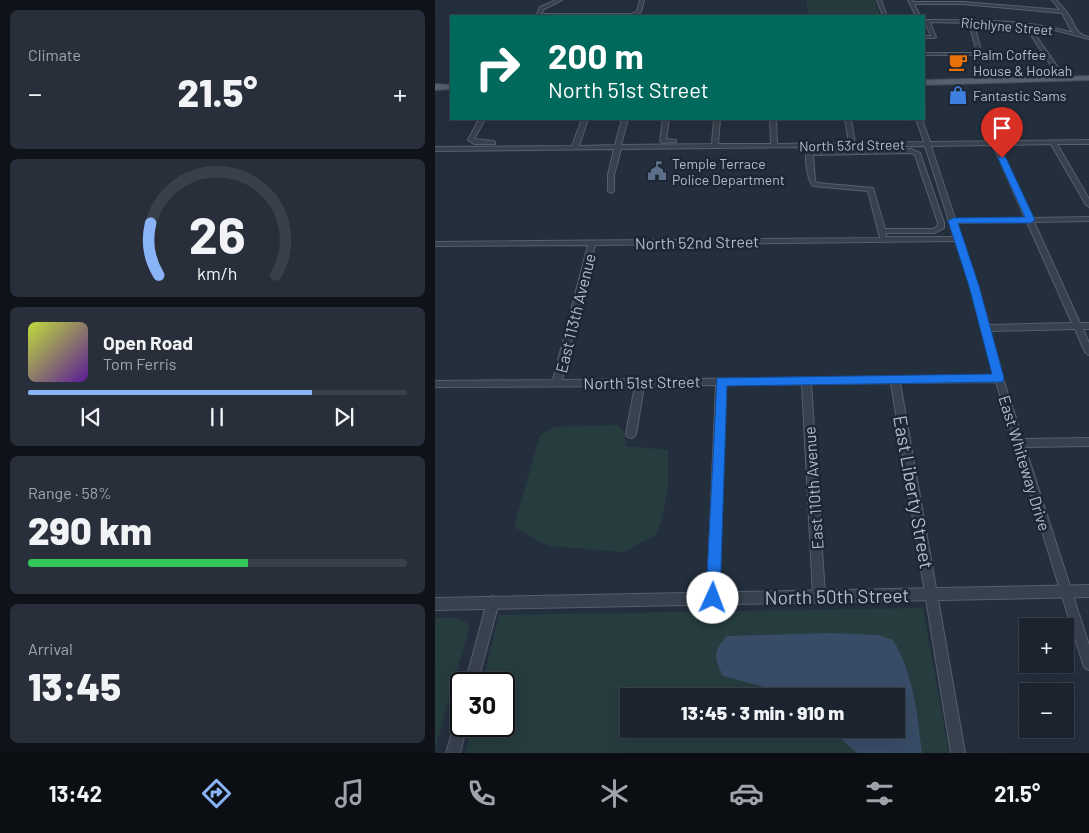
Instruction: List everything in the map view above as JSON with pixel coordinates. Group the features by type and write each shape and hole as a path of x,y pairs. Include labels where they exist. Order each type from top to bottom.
{"main road":[{"path":"1061,77 1089,74"},
{"path":"925,77 970,79"},
{"path":"925,83 970,79 1089,78"},
{"path":"435,80 450,80"},
{"path":"435,88 450,87"}],"street":[{"path":"538,15 542,8 560,0"},
{"path":"879,0 885,15"},
{"path":"1054,0 1073,30 1082,37"},
{"path":"917,15 911,1 1008,3 1063,12"},
{"path":"633,15 639,12 642,3 649,5"},
{"path":"1005,14 1008,3"},
{"path":"925,21 934,37 925,37"},
{"name":"Richlyne Street","path":"925,21 971,21 1027,25 1059,30 1089,40"},
{"path":"925,54 980,54 971,21"},
{"path":"1027,25 1061,77"},
{"path":"481,120 471,140 474,142 498,144 497,149"},
{"path":"575,148 585,120"},
{"path":"611,191 611,175 625,120"},
{"path":"667,120 663,141 715,144 717,120"},
{"path":"773,120 774,143 852,143 848,120"},
{"name":"East Whiteway Drive","path":"919,120 959,240 999,378 1089,664"},
{"path":"1053,142 1089,205"},
{"name":"North 53rd Street","path":"435,149 774,143 809,149 852,143 1089,142"},
{"path":"995,143 1089,352"},
{"path":"882,231 934,231 940,228 941,224 918,154 911,150 809,149 812,181 815,185 871,189 884,240"},
{"path":"953,221 1089,219"},
{"name":"North 52nd Street","path":"435,244 959,240"},
{"name":"East 113th Avenue","path":"557,383 592,242"},
{"path":"985,328 1089,326"},
{"name":"North 51st Street","path":"435,384 999,378"},
{"name":"East 110th Avenue","path":"806,380 819,595"},
{"name":"East Liberty Street","path":"895,380 958,753"},
{"path":"713,598 721,381"},
{"path":"631,434 640,382"},
{"path":"1019,443 1089,442"},
{"name":"North 50th Street","path":"435,604 819,595 931,595 1089,590"},
{"path":"474,672 493,602"},
{"path":"453,753 457,737"}],"green space":[{"path":"806,0 875,0 880,15 809,15"},
{"path":"618,425 625,433 626,446 668,450 669,472 667,493 656,535 623,552 548,546 514,527 540,435 555,427"},
{"path":"923,608 949,753 465,753 469,737 515,737 515,672 485,672 499,615"},
{"path":"435,618 457,618 470,625 457,672 450,672 450,696 435,749"}],"water":[{"path":"832,633 878,635 893,640 906,667 910,681 922,753 857,753 840,738 905,738 905,688 768,688 723,676 716,655 719,646 727,636"}],"place":[{"name":"Palm Coffee House & Hookah","path":"958,62"},
{"name":"Fantastic Sams","path":"958,95"},
{"name":"Temple Terrace Police Department","path":"657,171"}],"route":[{"path":"713,598 721,381 999,378 974,286 953,221 1031,220 1002,158"}]}
